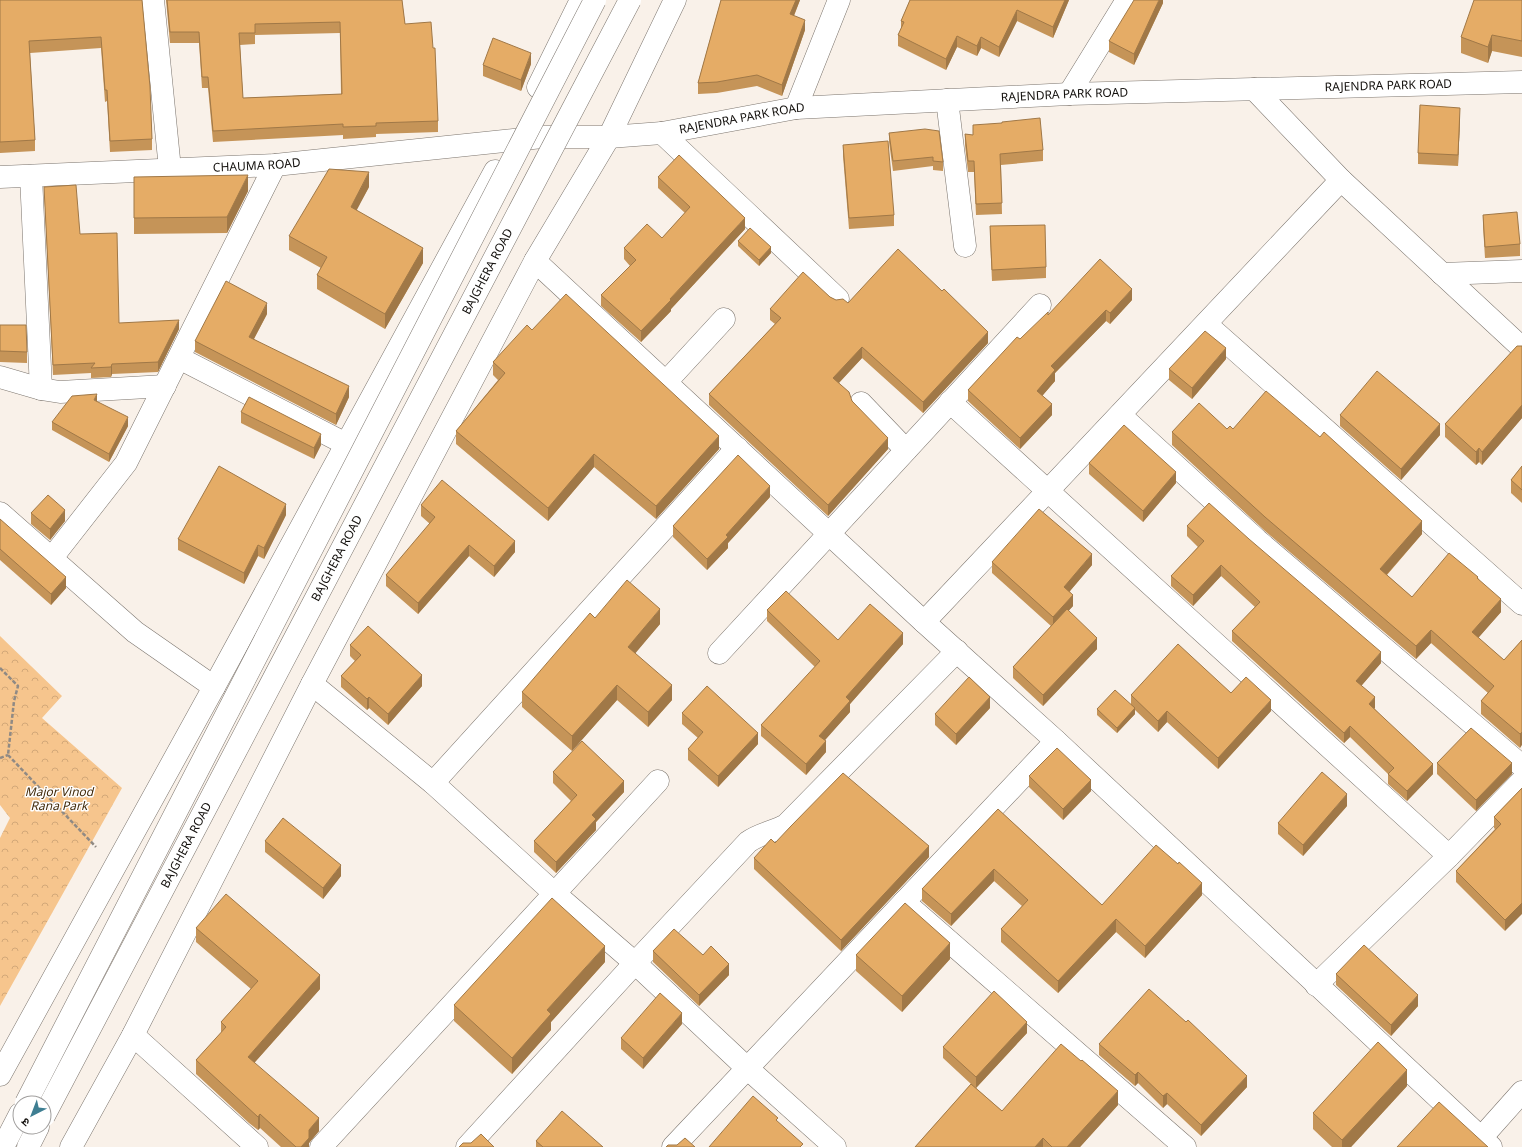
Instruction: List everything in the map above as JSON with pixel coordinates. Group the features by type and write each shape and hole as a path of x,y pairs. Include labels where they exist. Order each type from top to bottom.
{"street":[{"path":"154,0 170,170"},
{"path":"0,1075 214,687 512,140 581,0"},
{"name":"BAJGHERA ROAD","path":"30,1095 595,0"},
{"name":"BAJGHERA ROAD","path":"52,1101 630,0"},
{"path":"71,1147 133,1035 312,684 535,261 609,137 675,0"},
{"path":"796,108 839,0"},
{"path":"1069,94 1127,0"},
{"name":"RAJENDRA PARK ROAD","path":"512,140 542,137 609,137 662,133 796,108 1069,94 1522,82"},
{"path":"1254,89 1341,180 1522,348"},
{"path":"947,100 965,246"},
{"path":"662,133 838,299"},
{"name":"CHAUMA ROAD","path":"0,177 275,165 512,140"},
{"path":"51,559 126,463 275,165"},
{"path":"31,176 41,389"},
{"path":"924,622 1341,180"},
{"path":"535,261 924,622 1056,741 1486,1143 1522,1092"},
{"path":"1442,274 1522,271"},
{"path":"719,653 1040,305"},
{"path":"666,382 724,319"},
{"path":"1206,324 1522,604"},
{"path":"179,358 346,444"},
{"path":"0,378 41,389 60,392 165,386"},
{"path":"950,402 1448,856"},
{"path":"861,403 906,450"},
{"path":"1120,415 1257,540 1522,766"},
{"path":"433,783 737,448"},
{"path":"0,513 135,632 214,687"},
{"path":"467,1147 748,842 758,836 780,829 786,825 957,651"},
{"path":"312,684 433,783 554,893 635,963 747,1068 835,1147"},
{"path":"673,1147 1056,741"},
{"path":"321,1147 658,781"},
{"path":"1316,985 1448,856 1522,781"},
{"path":"904,902 1185,1147"},
{"path":"133,1035 257,1147"},
{"path":"3,1147 12,1130"},
{"path":"28,1147 34,1135"}],"path":[{"path":"0,668 18,686 14,701 8,755"},
{"path":"0,758 8,755"},
{"path":"8,755 115,867"}],"green space":[{"name":"Major Vinod Rana Park","path":"0,636 62,696 42,718 122,788 0,1006 0,838 10,818 0,805"}],"building":[{"path":"0,0 142,0 150,87 152,139 110,141 107,90 105,90 101,37 29,41 35,140 0,142"},
{"path":"167,0 402,0 405,24 431,22 433,48 435,48 438,121 376,123 376,126 343,127 343,124 213,131 208,77 202,77 199,32 170,32","holes":["340,22 342,94 243,98 239,33 255,33 255,24"]},
{"path":"721,0 796,0 790,14 805,20 782,85 757,75 717,82 698,83"},
{"path":"910,0 1065,0 1053,27 1017,10 999,47 981,37 977,46 957,36 946,59 898,35 904,22 901,21"},
{"path":"1134,0 1159,0 1134,54 1109,41"},
{"path":"1474,0 1522,0 1522,41 1492,35 1488,47 1461,37"},
{"path":"493,38 531,53 521,80 483,65"},
{"path":"1420,105 1460,108 1458,155 1418,153"},
{"path":"1040,118 1043,150 1000,154 1002,203 976,204 974,161 968,161 965,134 973,135 973,125"},
{"path":"925,129 939,131 943,162 933,161 933,157 893,161 889,133"},
{"path":"888,141 894,215 849,218 843,145"},
{"path":"679,155 745,218 641,331 601,295 636,260 624,248 647,224 662,238 690,207 658,177"},
{"path":"329,169 369,172 351,207 423,248 385,314 317,275 327,257 289,236"},
{"path":"248,175 227,217 134,218 134,177"},
{"path":"76,185 80,234 117,233 119,323 179,320 158,362 112,364 111,367 91,368 95,363 53,365 44,187"},
{"path":"1517,212 1520,244 1485,247 1483,215"},
{"path":"1045,225 1046,267 992,270 990,226"},
{"path":"750,228 771,247 759,260 738,241"},
{"path":"898,249 942,291 944,289 988,332 923,402 862,347 833,378 849,392 852,401 888,438 828,505 709,394 781,318 770,309 803,272 830,297 836,300 843,299 848,303"},
{"path":"1100,259 1132,289 1110,313 1106,310 1051,366 1055,370 1037,391 1052,404 1020,438 968,390 1017,337 1020,339 1048,312 1048,315"},
{"path":"226,281 267,303 249,337 349,386 336,414 195,341"},
{"path":"566,294 719,436 656,506 594,454 548,508 456,431 505,373 493,362 527,325 532,330"},
{"path":"0,325 26,325 27,352 0,351"},
{"path":"1205,331 1226,348 1192,388 1169,369"},
{"path":"1517,346 1522,346 1522,405 1482,452 1479,448 1476,452 1445,424"},
{"path":"1377,371 1440,424 1401,469 1340,415"},
{"path":"1266,391 1320,437 1324,432 1422,521 1380,569 1412,597 1449,553 1478,577 1477,578 1501,599 1472,632 1504,660 1522,640 1522,732 1520,734 1481,701 1494,686 1431,630 1416,646 1265,517 1172,432 1199,403 1227,429 1230,426 1233,429"},
{"path":"97,394 94,400 128,417 109,454 52,422 72,396"},
{"path":"249,397 321,434 314,448 241,412"},
{"path":"1124,425 1176,472 1143,511 1089,463"},
{"path":"738,455 770,486 726,535 728,537 707,559 673,526"},
{"path":"219,466 286,504 264,548 258,545 244,573 178,539"},
{"path":"1522,466 1522,490 1511,480"},
{"path":"442,480 515,541 494,566 469,545 418,603 386,575 435,517 421,505"},
{"path":"48,495 65,510 50,529 31,513"},
{"path":"1209,503 1381,652 1356,681 1375,697 1369,704 1433,764 1407,791 1388,774 1394,768 1350,726 1344,733 1232,631 1260,602 1221,565 1193,595 1171,576 1204,541 1187,526"},
{"path":"1039,509 1092,554 1064,587 1073,595 1053,617 992,562"},
{"path":"0,519 66,577 51,594 0,549"},
{"path":"627,580 660,609 628,647 672,685 648,712 617,685 572,736 522,692 590,613 595,618"},
{"path":"786,591 838,640 870,604 903,633 846,697 850,701 819,736 826,741 806,764 761,725 820,661 767,610"},
{"path":"1067,609 1097,638 1043,695 1013,667"},
{"path":"368,626 422,675 388,714 369,697 367,699 341,676 361,655 350,645"},
{"path":"1178,644 1231,693 1246,677 1271,700 1218,758 1167,711 1158,721 1131,695"},
{"path":"969,677 990,697 956,734 935,714"},
{"path":"707,686 758,733 718,776 688,749 703,732 682,713"},
{"path":"1115,690 1135,708 1117,728 1097,709"},
{"path":"1471,728 1512,763 1476,800 1437,763"},
{"path":"582,741 624,781 592,815 596,819 556,862 534,841 577,795 553,772"},
{"path":"1057,748 1091,780 1063,809 1029,776"},
{"path":"1322,772 1347,794 1303,845 1278,823"},
{"path":"843,773 929,846 841,940 754,858 771,839 775,843"},
{"path":"1522,788 1522,903 1505,920 1456,871 1501,824 1494,817"},
{"path":"998,809 1102,905 1156,845 1178,864 1179,862 1202,883 1145,946 1116,919 1058,981 1001,929 1028,900 994,869 951,914 922,889"},
{"path":"283,818 341,865 323,888 265,841"},
{"path":"226,894 320,975 248,1057 319,1118 309,1130 309,1138 301,1147 296,1147 260,1114 258,1117 196,1060 226,1027 221,1022 258,981 196,928"},
{"path":"552,898 605,946 547,1010 551,1014 512,1058 454,1005"},
{"path":"905,903 950,943 902,996 856,955"},
{"path":"674,929 703,955 711,946 729,964 699,995 653,951"},
{"path":"1364,945 1418,995 1391,1025 1336,974"},
{"path":"1149,989 1186,1022 1188,1020 1247,1076 1201,1125 1167,1093 1163,1096 1138,1072 1135,1075 1099,1044"},
{"path":"994,991 1027,1022 976,1077 943,1047"},
{"path":"660,993 682,1013 643,1058 621,1038"},
{"path":"1378,1042 1407,1070 1342,1140 1313,1113"},
{"path":"1061,1044 1118,1091 1067,1147 1052,1147 1043,1138 1035,1147 915,1147 971,1084 1002,1111"},
{"path":"753,1096 778,1118 776,1120 803,1144 800,1147 709,1147"},
{"path":"1439,1102 1488,1147 1397,1147"},
{"path":"562,1111 603,1147 543,1147 536,1141"},
{"path":"481,1134 494,1147 459,1147 463,1143 471,1143"},
{"path":"685,1138 695,1147 666,1147 668,1145 677,1145"}]}
